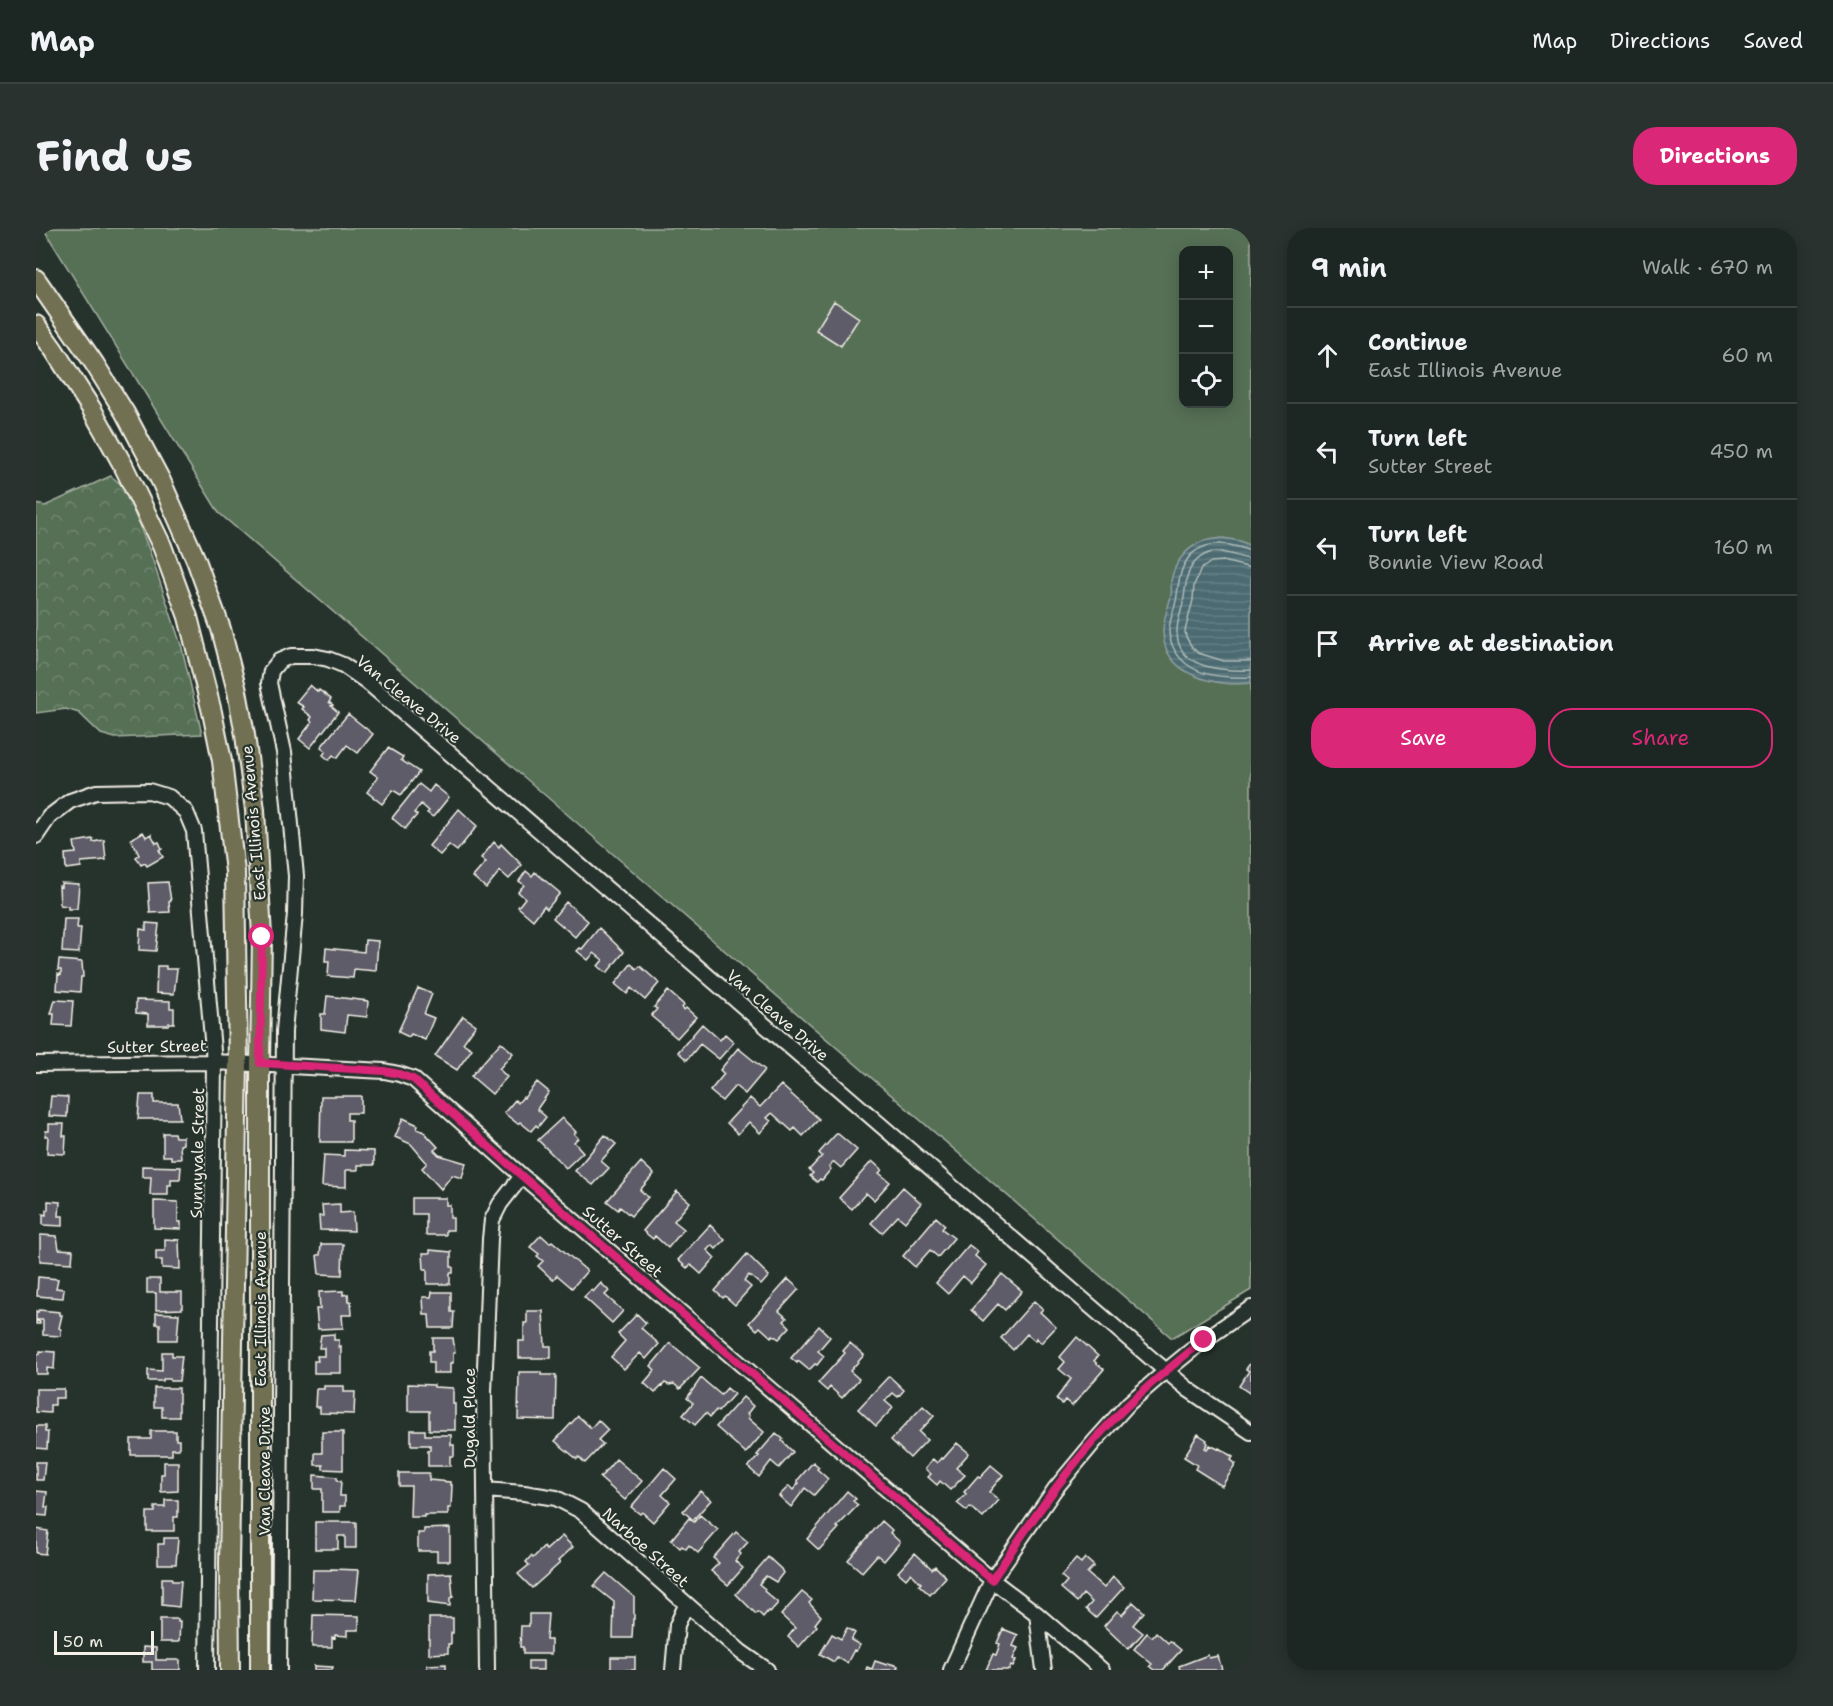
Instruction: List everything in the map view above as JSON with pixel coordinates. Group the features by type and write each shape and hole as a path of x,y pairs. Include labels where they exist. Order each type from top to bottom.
{"main road":[{"name":"East Illinois Avenue","path":"36,279 94,363 125,413 161,481 196,560 221,629 237,691 245,735 255,810 262,937 260,1670"},
{"name":"East Illinois Avenue","path":"36,325 79,389 123,465 162,546 188,617 212,712 229,810 235,872 238,1062 229,1564 230,1670"},
{"path":"229,1564 260,1564"}],"street":[{"name":"Van Cleave Drive","path":"279,1670 284,1031 295,914 296,876 284,752 269,683 272,671 279,661 291,656 314,656 328,659 343,665 366,681 1166,1371 1251,1432"},
{"name":"Sunnyvale Street","path":"36,836 49,817 70,801 96,792 149,791 169,797 186,812 194,831 214,1062 207,1670"},
{"name":"Sutter Street","path":"36,1064 238,1062 384,1071 413,1079 522,1176 992,1580 1037,1614 1102,1670"},
{"name":"Dugald Place","path":"487,1670 484,1392 490,1239 492,1220 500,1204 522,1176"},
{"path":"951,1670 992,1580 1055,1489 1130,1403 1204,1340 1251,1308"},
{"name":"Narboe Street","path":"485,1491 524,1493 555,1498 581,1511 686,1605 741,1652 767,1670"},
{"path":"673,1670 677,1625 686,1605"},
{"path":"1037,1614 1044,1670"}],"green space":[{"path":"43,228 1251,228 1251,1290 1172,1338 219,513"},
{"path":"111,476 124,487 150,552 182,648 202,734 115,738 101,734 79,713 66,709 36,713 36,504 45,506"}],"water":[{"path":"1223,538 1251,546 1251,683 1222,683 1194,675 1172,659 1165,646 1163,626 1171,593 1172,575 1178,563 1195,545 1206,540"}],"building":[{"path":"834,301 859,318 841,346 816,330"},
{"path":"310,685 331,699 329,702 333,705 331,706 338,712 310,748 299,739 312,722 310,720 312,717 302,709 304,707 296,702"},
{"path":"348,714 373,734 358,753 347,745 337,758 333,755 329,760 323,755 326,751 321,747"},
{"path":"388,748 403,757 401,760 419,772 401,795 393,790 382,804 367,792 378,777 370,771"},
{"path":"419,784 429,792 434,785 449,797 433,817 421,804 414,813 417,815 405,829 392,818"},
{"path":"459,809 477,826 457,851 449,845 440,855 429,846"},
{"path":"143,832 146,837 151,834 156,843 159,842 162,849 159,850 163,857 147,866 145,863 141,865 136,857 139,855 131,839"},
{"path":"93,839 93,842 104,840 106,860 81,862 81,867 66,869 65,854 76,853 74,842"},
{"path":"494,842 499,847 501,844 522,865 509,879 500,871 486,888 473,877 486,862 481,858"},
{"path":"526,871 532,876 535,872 560,893 547,909 544,906 533,920 518,907 525,898 518,892 524,885 519,881"},
{"path":"168,882 170,912 150,913 148,883"},
{"path":"61,883 79,884 77,909 68,909 68,906 60,905 59,886 61,887"},
{"path":"566,902 588,921 575,937 553,918"},
{"path":"64,919 78,919 77,928 81,928 79,953 62,952"},
{"path":"146,923 159,924 156,951 139,950 140,929 146,930"},
{"path":"599,928 624,952 607,973 598,966 603,960 594,953 588,960 577,951 582,949"},
{"path":"365,940 378,941 376,971 354,969 353,978 328,976 329,961 325,961 326,948 364,952"},
{"path":"59,960 82,962 83,977 81,977 80,992 57,990 58,974 61,975 61,970 58,970"},
{"path":"631,964 637,969 640,966 659,983 645,1000 631,988 627,994 615,984"},
{"path":"157,966 177,969 174,994 156,993"},
{"path":"418,988 432,994 424,1014 434,1018 425,1040 398,1032"},
{"path":"668,991 684,1005 682,1008 684,1010 686,1008 696,1017 677,1038 651,1016 657,1009 654,1007"},
{"path":"327,996 368,1001 367,1017 347,1015 345,1032 321,1029 321,1014 325,1014"},
{"path":"55,1000 73,1001 71,1026 53,1025 54,1014 51,1014"},
{"path":"136,1000 170,1001 170,1008 174,1008 174,1023 148,1025 148,1014 136,1013"},
{"path":"463,1016 476,1025 463,1043 472,1049 457,1070 435,1056"},
{"path":"702,1024 720,1040 725,1034 734,1042 719,1059 700,1044 687,1060 678,1052"},
{"path":"501,1042 513,1053 499,1069 507,1077 492,1094 471,1076"},
{"path":"738,1048 765,1070 745,1094 735,1086 722,1101 710,1091 724,1074 720,1070"},
{"path":"537,1082 549,1092 537,1109 546,1117 538,1127 536,1125 531,1131 504,1113 515,1100 518,1103 524,1098"},
{"path":"781,1085 819,1119 803,1136 795,1128 792,1131 772,1113 767,1118 771,1121 760,1133 749,1122 738,1134 727,1123 750,1098 760,1107"},
{"path":"140,1095 154,1095 154,1103 178,1103 180,1119 138,1119"},
{"path":"51,1096 68,1097 67,1117 49,1116"},
{"path":"321,1096 361,1096 361,1113 347,1113 347,1120 351,1120 351,1142 320,1142"},
{"path":"403,1118 418,1125 417,1129 424,1132 438,1147 434,1150 439,1155 466,1163 462,1178 452,1175 441,1189 422,1168 427,1163 411,1144 395,1137"},
{"path":"562,1118 576,1132 574,1134 578,1138 574,1142 583,1152 566,1168 538,1140"},
{"path":"49,1124 64,1124 65,1154 47,1153 48,1136 45,1136 46,1131 49,1131"},
{"path":"163,1133 174,1133 175,1137 183,1137 183,1144 180,1145 181,1159 163,1156"},
{"path":"837,1133 857,1150 841,1168 834,1162 822,1180 817,1182 810,1176 813,1173 809,1170 822,1156 819,1153"},
{"path":"605,1135 616,1144 601,1161 609,1168 593,1185 575,1171"},
{"path":"344,1150 374,1151 374,1165 358,1165 358,1170 346,1170 346,1187 322,1186 324,1155 344,1156"},
{"path":"872,1161 882,1170 879,1173 890,1182 874,1200 866,1193 852,1209 839,1198"},
{"path":"641,1162 654,1174 640,1190 648,1197 631,1216 620,1207 618,1210 607,1201"},
{"path":"142,1166 181,1167 180,1179 171,1179 171,1185 168,1185 168,1195 150,1195 151,1177 142,1177"},
{"path":"903,1187 921,1203 905,1222 898,1216 882,1233 871,1223"},
{"path":"677,1191 690,1202 674,1221 684,1229 668,1248 655,1236 653,1239 643,1231"},
{"path":"412,1198 446,1198 446,1205 450,1205 450,1218 453,1218 453,1230 446,1230 446,1235 426,1235 426,1214 412,1214"},
{"path":"48,1201 60,1202 59,1216 63,1216 63,1226 43,1225 43,1214 46,1215 46,1210 48,1210"},
{"path":"154,1201 178,1202 178,1222 181,1222 181,1229 154,1228"},
{"path":"340,1204 340,1213 353,1212 354,1231 320,1230 319,1216 323,1216 322,1205"},
{"path":"936,1217 945,1225 942,1229 954,1238 938,1257 930,1250 915,1267 903,1256"},
{"path":"710,1225 725,1240 716,1249 712,1245 707,1250 715,1258 701,1274 691,1265 687,1268 678,1260"},
{"path":"40,1235 57,1236 59,1249 73,1250 72,1263 40,1261"},
{"path":"541,1235 550,1243 552,1241 587,1271 572,1288 557,1275 553,1280 538,1266 543,1261 537,1256 539,1254 530,1247"},
{"path":"165,1239 179,1240 180,1269 162,1268 162,1260 156,1260 156,1251 165,1251"},
{"path":"321,1244 343,1244 342,1275 319,1274 317,1255 320,1255"},
{"path":"969,1245 978,1252 975,1256 986,1265 971,1283 963,1276 948,1294 936,1283"},
{"path":"430,1250 451,1252 453,1273 450,1273 450,1284 427,1284 427,1269 424,1269 423,1253 430,1253"},
{"path":"747,1254 769,1276 761,1285 749,1275 744,1281 751,1287 735,1305 715,1291"},
{"path":"1002,1274 1022,1291 1005,1310 998,1304 983,1321 971,1310"},
{"path":"38,1277 58,1279 56,1288 64,1289 63,1298 37,1296"},
{"path":"147,1279 160,1279 160,1292 182,1292 182,1309 156,1310 156,1293 147,1293"},
{"path":"788,1279 799,1289 779,1311 787,1318 784,1321 790,1327 779,1339 773,1335 771,1337 760,1327 757,1330 749,1323"},
{"path":"601,1283 609,1291 605,1295 623,1311 612,1323 584,1297 591,1290 593,1292"},
{"path":"343,1291 343,1295 348,1294 349,1301 351,1301 352,1315 342,1315 343,1328 318,1329 316,1309 320,1309 319,1292"},
{"path":"432,1292 451,1292 451,1312 454,1312 453,1328 430,1328 429,1315 424,1315 423,1297 431,1297"},
{"path":"1034,1301 1043,1309 1040,1312 1056,1327 1041,1343 1027,1334 1013,1350 1001,1338"},
{"path":"36,1311 60,1312 62,1315 59,1328 61,1336 43,1335 43,1320 37,1320 40,1324 36,1324"},
{"path":"527,1311 543,1311 545,1346 551,1346 551,1358 519,1358 519,1341 524,1341"},
{"path":"156,1313 179,1314 177,1340 160,1340 160,1324 156,1324"},
{"path":"637,1314 646,1323 641,1328 659,1344 646,1359 640,1353 624,1369 611,1357 625,1341 618,1334"},
{"path":"819,1326 830,1337 818,1351 824,1356 817,1365 815,1364 809,1370 791,1358"},
{"path":"334,1334 334,1340 339,1340 339,1347 341,1346 341,1373 314,1373 314,1361 318,1361 317,1356 324,1356 324,1348 319,1348 321,1335"},
{"path":"1077,1337 1098,1356 1094,1361 1104,1369 1072,1406 1065,1400 1062,1404 1056,1399 1071,1379 1059,1369 1065,1362 1060,1357"},
{"path":"433,1338 453,1338 455,1353 453,1353 453,1363 450,1363 450,1373 433,1373 433,1362 429,1362 429,1351 433,1351"},
{"path":"670,1343 700,1368 680,1389 674,1384 665,1383 655,1393 644,1383 655,1370 651,1366"},
{"path":"850,1343 864,1355 850,1371 859,1379 842,1398 830,1387 827,1391 818,1383 845,1353 843,1351"},
{"path":"40,1351 55,1352 54,1369 47,1368 47,1374 36,1374 36,1354 40,1354"},
{"path":"162,1352 172,1352 172,1356 182,1356 179,1381 163,1379 163,1381 148,1381 148,1370 162,1371"},
{"path":"1251,1362 1251,1394 1239,1386 1249,1371 1246,1369"},
{"path":"519,1372 556,1375 555,1420 518,1419"},
{"path":"889,1376 904,1390 898,1397 893,1393 885,1401 893,1408 876,1426 858,1409"},
{"path":"701,1378 721,1395 727,1388 734,1394 718,1412 716,1410 710,1417 706,1413 695,1425 683,1415 693,1403 687,1398"},
{"path":"408,1384 453,1388 455,1430 429,1430 429,1411 408,1411"},
{"path":"324,1386 344,1386 344,1392 355,1392 354,1414 320,1413 320,1407 315,1407 316,1389 324,1389"},
{"path":"154,1388 179,1388 179,1417 162,1417 162,1407 154,1407"},
{"path":"36,1389 64,1389 64,1398 55,1398 55,1405 50,1405 50,1413 36,1412"},
{"path":"743,1397 753,1406 747,1414 748,1418 764,1432 746,1453 716,1427"},
{"path":"923,1406 934,1416 919,1432 927,1440 910,1458 891,1440"},
{"path":"578,1416 591,1428 598,1420 608,1430 598,1440 603,1444 585,1463 555,1441"},
{"path":"36,1426 45,1426 45,1432 48,1432 47,1449 36,1448"},
{"path":"411,1430 425,1430 425,1435 451,1435 454,1456 450,1456 450,1466 428,1466 430,1445 411,1445"},
{"path":"151,1431 176,1431 179,1449 172,1449 172,1455 131,1455 131,1439 151,1439"},
{"path":"322,1432 343,1432 343,1470 323,1469 323,1465 315,1465 315,1453 322,1453"},
{"path":"776,1433 793,1452 779,1468 771,1461 759,1477 748,1467"},
{"path":"1198,1434 1207,1440 1205,1448 1207,1449 1210,1445 1233,1457 1231,1460 1236,1464 1222,1486 1195,1469 1197,1465 1184,1457"},
{"path":"957,1443 969,1453 956,1468 965,1475 950,1490 940,1481 937,1485 928,1477 931,1474 925,1469 933,1459 937,1463 941,1458 943,1459"},
{"path":"616,1459 642,1481 625,1500 600,1478"},
{"path":"36,1462 45,1462 43,1480 36,1480"},
{"path":"164,1462 178,1462 178,1491 161,1492"},
{"path":"813,1462 828,1479 814,1495 805,1488 791,1507 779,1496 789,1486 793,1490 799,1483 797,1481"},
{"path":"991,1465 1003,1475 989,1492 999,1500 983,1518 970,1507 967,1511 957,1503 978,1476 980,1477"},
{"path":"664,1468 676,1479 662,1495 670,1502 653,1522 642,1512 640,1514 631,1507"},
{"path":"399,1473 429,1473 429,1480 450,1482 452,1485 451,1508 448,1508 448,1515 410,1517 411,1486 399,1486"},
{"path":"314,1475 337,1477 337,1481 341,1481 340,1496 345,1496 345,1506 340,1506 340,1512 322,1512 322,1489 314,1489"},
{"path":"36,1491 47,1492 45,1507 48,1507 47,1516 36,1515"},
{"path":"700,1491 711,1500 693,1520 683,1511"},
{"path":"847,1491 856,1499 853,1501 858,1505 819,1550 807,1539"},
{"path":"165,1500 178,1500 178,1517 174,1517 174,1531 147,1531 147,1512 155,1512 155,1507 165,1507"},
{"path":"700,1515 718,1530 698,1553 689,1545 686,1549 682,1546 680,1548 671,1540 689,1518 694,1522"},
{"path":"882,1521 900,1542 884,1561 877,1555 862,1572 848,1560"},
{"path":"315,1522 356,1522 356,1548 345,1548 345,1536 338,1536 338,1549 315,1549"},
{"path":"450,1528 450,1561 437,1561 437,1551 418,1551 418,1533 424,1533 424,1529"},
{"path":"36,1529 48,1531 45,1554 36,1553"},
{"path":"736,1532 748,1542 735,1561 743,1568 728,1585 711,1571 719,1563 713,1558"},
{"path":"562,1536 573,1547 558,1561 560,1563 532,1588 518,1574 529,1565 526,1562 531,1556 533,1558 544,1547 546,1550"},
{"path":"164,1538 178,1538 176,1564 158,1564 158,1544 164,1544"},
{"path":"915,1553 932,1569 935,1566 946,1577 930,1595 911,1573 906,1579 898,1572"},
{"path":"768,1557 783,1573 776,1582 766,1576 759,1584 778,1603 763,1617 758,1612 756,1614 736,1594"},
{"path":"1085,1558 1094,1566 1087,1573 1104,1588 1113,1577 1124,1587 1096,1618 1086,1609 1092,1602 1083,1594 1077,1602 1061,1588 1067,1581 1061,1576 1076,1559 1081,1563"},
{"path":"313,1570 359,1570 356,1600 312,1599"},
{"path":"451,1573 453,1597 450,1598 450,1606 428,1603 428,1574"},
{"path":"606,1573 634,1597 632,1638 613,1638 614,1602 594,1586"},
{"path":"162,1578 181,1581 179,1607 162,1605"},
{"path":"802,1592 812,1600 809,1603 821,1616 815,1624 817,1626 799,1647 788,1637 795,1628 781,1615"},
{"path":"1133,1602 1144,1612 1133,1625 1143,1633 1128,1649 1104,1626 1117,1611 1122,1615"},
{"path":"529,1614 548,1614 546,1640 551,1640 551,1654 523,1654 523,1647 520,1647 521,1626 529,1626"},
{"path":"313,1615 359,1616 359,1630 347,1630 347,1636 335,1635 335,1638 332,1637 332,1647 312,1647"},
{"path":"429,1618 453,1618 453,1633 451,1633 451,1644 448,1644 448,1653 429,1654"},
{"path":"160,1619 178,1619 180,1622 179,1642 160,1642"},
{"path":"847,1628 855,1633 851,1640 860,1645 856,1651 854,1650 847,1663 837,1657 834,1662 820,1654 832,1634 841,1639"},
{"path":"1003,1629 1018,1635 1013,1646 1018,1648 1013,1659 1016,1660 1009,1670 986,1670 993,1654 996,1655 1000,1644 997,1643"},
{"path":"1156,1632 1168,1643 1170,1641 1181,1650 1163,1670 1155,1670 1150,1666 1152,1664 1134,1649 1147,1633 1152,1637"},
{"path":"143,1647 156,1648 156,1660 180,1660 180,1670 152,1670 152,1662 143,1662"},
{"path":"1208,1655 1209,1658 1218,1656 1222,1670 1180,1670 1179,1666"},
{"path":"611,1657 635,1657 635,1670 611,1670"},
{"path":"528,1661 543,1661 543,1670 528,1670"},
{"path":"875,1661 898,1666 897,1668 901,1670 866,1670 867,1667 872,1669"},
{"path":"446,1664 446,1670 427,1670 427,1665"},
{"path":"314,1666 333,1667 332,1670 314,1670"}],"route":[{"path":"262,937 260,1063 384,1071 413,1079 522,1176 992,1580 1026,1528 1094,1442 1130,1403 1204,1340"}]}
